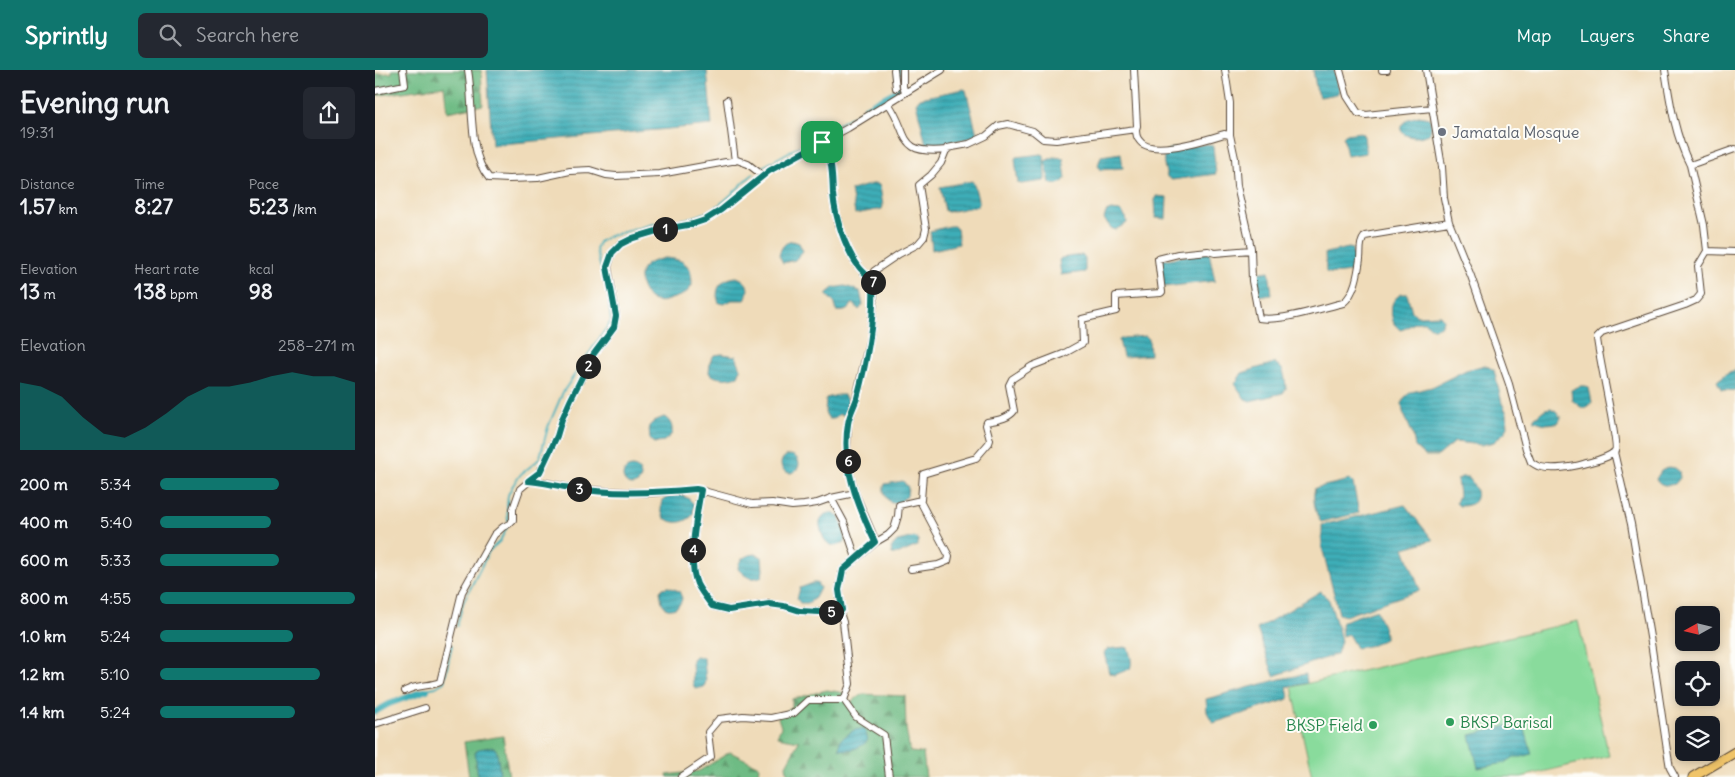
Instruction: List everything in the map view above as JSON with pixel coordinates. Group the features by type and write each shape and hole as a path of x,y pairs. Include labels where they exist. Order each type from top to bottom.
{"highway":[{"path":"1693,777 1735,752"}],"street":[{"path":"375,91 405,85 403,70"},
{"path":"468,70 475,145 482,170 489,178 537,178 570,171 590,170 611,175 660,174 735,161 748,164 762,175"},
{"path":"894,70 896,88"},
{"path":"903,70 905,93"},
{"path":"405,690 414,686 440,682 462,592 493,535 513,520 513,509 520,489 540,472 557,436 571,399 593,355 614,327 616,316 607,267 612,253 621,244 633,238 705,220 732,201 762,175 822,142 942,70"},
{"path":"1134,70 1136,129 1138,140 1143,144 1152,147 1173,147 1230,134"},
{"path":"1225,70 1230,103 1230,134 1235,158 1237,186 1251,250 1252,281 1259,318 1295,315 1337,304 1349,298 1360,260 1360,243 1365,236 1449,222"},
{"path":"1340,70 1347,96 1358,113 1366,115 1432,108"},
{"path":"1382,70 1387,70"},
{"path":"1426,70 1449,222 1471,276 1509,384 1531,462 1541,468 1575,466 1604,458 1614,452"},
{"path":"1665,70 1673,116 1683,151 1690,165 1702,216 1707,251 1698,266 1701,294 1695,300 1685,305 1602,333 1597,338 1602,373 1615,433 1616,447 1614,452 1631,524 1654,658 1670,768 1675,777"},
{"path":"727,100 735,161"},
{"path":"888,103 912,147 925,151 947,150"},
{"path":"875,542 855,493 849,470 847,450 848,423 857,399 868,351 874,300 874,271 918,244 924,237 926,229 919,184 931,175 941,163 947,148 977,141 987,136 999,126 1008,124 1033,132 1043,139 1056,140 1136,129"},
{"path":"822,142 827,151 832,169 833,196 839,227 858,266 873,281"},
{"path":"1690,165 1735,149"},
{"path":"839,613 842,610 839,590 843,570 875,542 888,535 894,529 899,506 920,501 923,498 923,474 977,458 990,440 986,426 987,422 1007,418 1013,414 1009,385 1012,379 1032,366 1063,354 1083,342 1082,319 1116,311 1116,296 1161,293 1158,259 1209,250 1215,253 1251,250"},
{"path":"1707,251 1735,252"},
{"path":"528,481 571,488 607,491 651,493 696,489 751,504 771,503 792,506 817,503 855,493"},
{"path":"701,490 694,534 693,560 696,582 712,606 729,610 769,604 800,611 839,613"},
{"path":"831,498 844,522 856,558"},
{"path":"911,569 943,564 948,561 949,556 920,501"},
{"path":"839,613 843,622 851,684 844,700"},
{"path":"681,777 711,757 708,732 719,719 743,716 771,718 794,713 808,700 844,700"},
{"path":"844,700 856,717 884,735 889,777"},
{"path":"375,724 425,708"}],"green space":[{"path":"392,70 481,70 483,105 447,112 444,86 375,96 375,74 392,73"},
{"name":"BKSP Barisal","path":"1578,621 1609,756 1521,777 1312,777 1292,687"},
{"path":"827,690 845,693 850,703 862,694 905,696 906,728 910,752 923,753 926,777 788,777 786,765 799,741 777,737 781,727 778,718 792,707 792,699"},
{"path":"503,736 509,777 469,777 464,742"},
{"path":"730,752 759,766 759,777 668,777 667,775 699,771"}],"water":[{"path":"487,70 707,70 712,125 492,145"},
{"path":"1313,70 1334,70 1339,91 1337,94 1320,97 1317,93"},
{"path":"966,90 977,134 971,138 929,146 926,144 916,103 920,98"},
{"path":"1419,116 1429,118 1431,130 1429,134 1412,137 1402,132 1403,123"},
{"path":"1361,132 1364,136 1366,153 1347,156 1343,136 1345,134"},
{"path":"1208,144 1213,146 1216,174 1172,180 1167,177 1164,155 1168,149"},
{"path":"1121,153 1123,168 1100,170 1098,165 1101,156"},
{"path":"1044,155 1044,181 1018,183 1016,157"},
{"path":"1054,157 1063,158 1066,178 1059,184 1050,183 1045,161"},
{"path":"972,181 979,203 978,206 945,211 940,187"},
{"path":"876,183 880,186 882,209 855,214 851,190"},
{"path":"1156,196 1167,197 1166,219 1156,218"},
{"path":"1111,210 1120,211 1126,217 1127,223 1115,230 1111,228 1104,219 1106,212"},
{"path":"954,226 957,229 959,244 932,250 930,231"},
{"path":"793,241 799,243 803,251 795,260 783,263 779,255 781,250 785,244"},
{"path":"1352,249 1355,270 1341,273 1326,272 1325,253"},
{"path":"1209,252 1215,281 1164,287 1161,260"},
{"path":"1082,255 1085,259 1085,272 1061,275 1059,260 1061,258"},
{"path":"664,258 682,261 688,267 692,278 692,285 682,295 658,302 651,299 644,292 640,277 645,266"},
{"path":"1269,271 1272,294 1257,296 1254,273"},
{"path":"737,277 746,283 748,292 745,300 732,300 724,304 719,303 717,293 720,285 727,280"},
{"path":"845,286 860,291 863,305 859,310 853,303 846,310 836,311 835,304 826,294 833,288"},
{"path":"1401,294 1407,294 1412,311 1417,316 1440,315 1443,319 1442,325 1434,328 1426,323 1417,322 1400,330 1394,324 1391,307 1394,300"},
{"path":"1146,336 1149,339 1150,355 1123,357 1119,340"},
{"path":"714,355 736,356 741,369 738,376 723,378 709,373 710,362"},
{"path":"1274,363 1284,373 1286,389 1283,393 1250,401 1245,399 1235,384 1242,373"},
{"path":"1485,365 1494,370 1502,403 1507,413 1508,426 1505,432 1494,442 1481,445 1455,442 1438,456 1425,456 1415,447 1413,435 1403,412 1402,404 1405,397 1411,392 1432,387 1466,370"},
{"path":"1735,370 1735,391 1721,389 1717,381 1727,373"},
{"path":"1580,386 1589,388 1592,402 1588,407 1582,408 1572,400 1571,390"},
{"path":"844,395 848,401 849,411 844,415 839,414 834,419 829,419 825,413 826,398"},
{"path":"1551,408 1561,418 1558,423 1545,424 1535,421 1534,418 1545,409"},
{"path":"664,417 671,425 671,435 664,441 654,443 650,440 649,426 654,421"},
{"path":"786,455 794,455 799,460 797,471 786,473 781,468 781,460"},
{"path":"632,467 638,470 641,476 638,482 632,485 626,482 623,476 626,470"},
{"path":"1669,467 1679,471 1680,478 1675,484 1662,484 1656,479 1661,471"},
{"path":"1461,477 1468,477 1476,492 1475,501 1466,506 1459,506 1456,503 1459,495 1457,480"},
{"path":"1350,480 1353,483 1359,513 1321,522 1315,506 1315,488"},
{"path":"903,481 908,487 907,496 900,502 891,503 885,494 885,484"},
{"path":"680,495 688,498 694,504 693,515 679,522 664,518 661,510 662,500 670,496"},
{"path":"1405,505 1433,540 1404,548 1420,590 1345,616 1339,614 1322,547 1322,525"},
{"path":"832,513 839,516 844,529 845,543 834,546 826,541 820,526 820,521 825,514"},
{"path":"915,537 919,541 917,546 899,554 892,554 891,548 897,541"},
{"path":"755,554 762,557 763,570 762,576 752,578 741,572 738,566 743,558"},
{"path":"817,583 820,588 815,598 808,603 800,603 797,599 800,588"},
{"path":"669,587 679,591 682,598 679,605 675,608 667,609 662,603 660,591 663,588"},
{"path":"1321,591 1329,600 1338,628 1341,641 1337,654 1274,676 1257,629"},
{"path":"1374,610 1377,611 1383,625 1385,639 1373,645 1356,648 1348,634 1342,636 1341,624 1343,621"},
{"path":"1128,648 1130,655 1130,669 1114,675 1109,673 1104,653 1107,649"},
{"path":"695,656 704,659 706,681 704,687 696,689 693,685 692,659"},
{"path":"1306,674 1307,683 1287,687 1289,698 1286,700 1213,723 1207,712 1206,699"},
{"path":"1519,723 1524,726 1532,754 1514,757 1505,763 1478,768 1470,735"},
{"path":"854,730 865,730 868,740 865,743 851,750 839,749 840,740"},
{"path":"495,748 497,752 500,773 497,777 478,777 475,753 478,749"}],"waterway":[{"path":"865,108 898,90 898,70"},
{"path":"759,169 868,107"},
{"path":"663,222 690,218 712,210 754,173"},
{"path":"508,521 508,495 513,485 521,474 540,457 548,427 563,392 611,321 608,296 596,250 599,242 609,236 657,223"},
{"path":"457,626 463,603 489,551 500,541 507,527"},
{"path":"400,698 420,690 436,687 444,682 452,645"},
{"path":"375,712 389,704 427,690"}],"place":[{"name":"Jamatala Mosque","path":"1442,132"},
{"name":"BKSP Barisal","path":"1450,722"},
{"name":"BKSP Field","path":"1373,725"}],"route":[{"path":"822,142 827,151 832,169 833,196 839,227 858,266 873,281 874,300 868,351 857,399 848,423 847,450 849,470 855,493 875,542 843,570 839,590 842,610 839,613 800,611 769,604 729,610 712,606 696,582 693,560 694,534 701,490 651,493 607,491 571,488 528,481 540,472 557,436 571,399 593,355 614,327 616,316 607,267 612,253 621,244 643,234 677,228 705,220 738,197 758,178 822,142"}]}
